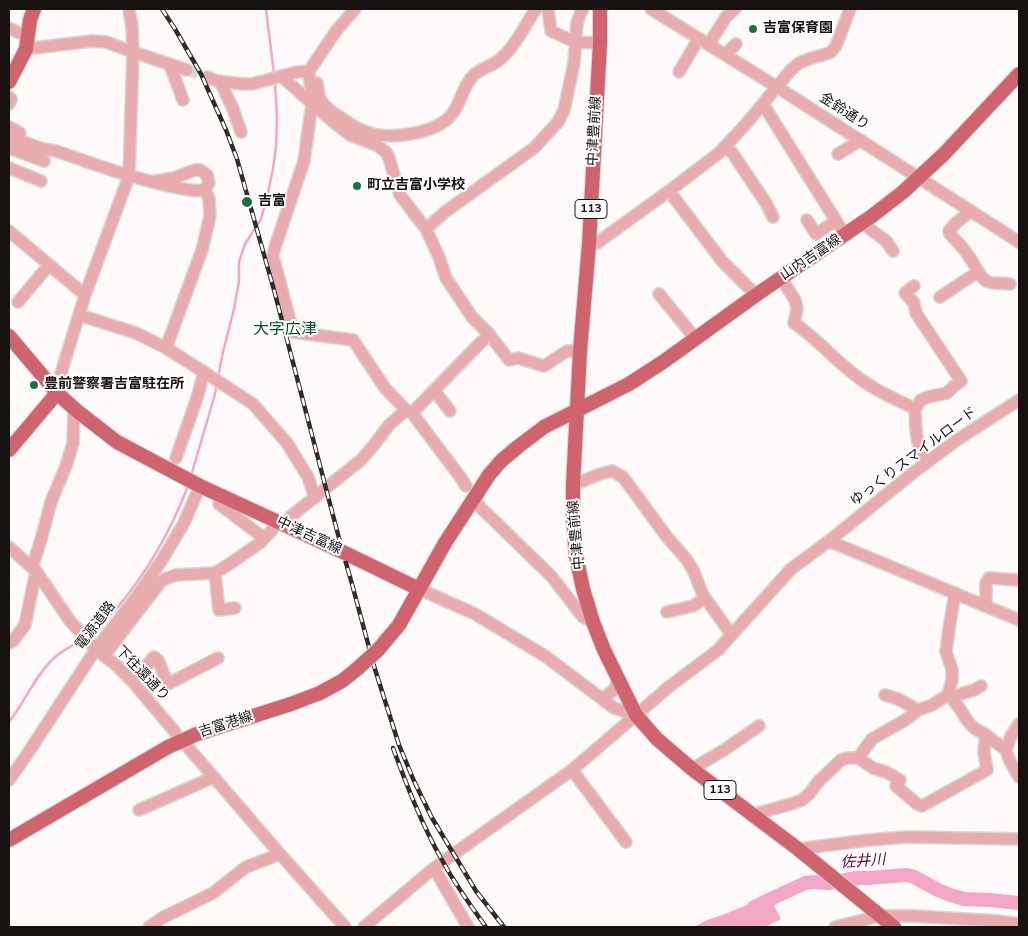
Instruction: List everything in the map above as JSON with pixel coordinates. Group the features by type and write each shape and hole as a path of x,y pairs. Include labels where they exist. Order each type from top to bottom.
{"main road":[{"path":"11,75 27,43 30,20 34,9"},
{"name":"中津豊前線","path":"600,9 600,43 589,244 580,351 573,485 576,556 593,622 604,650 636,715 657,739 692,769 798,849 894,927"},
{"name":"山内吉富線","path":"577,409 629,384 663,362 756,295 862,224 919,178 1019,74"},
{"name":"中津吉富線","path":"9,336 57,393 116,442 200,486 419,589"},
{"path":"9,450 57,393"},
{"path":"419,589 445,543 489,475 501,460 544,427 577,409"},
{"name":"吉富港線","path":"9,840 168,747 197,734 320,693 342,681 378,650 399,624 419,589"}],"street":[{"path":"57,393 62,370 85,295 129,176 133,52 129,9"},
{"path":"355,9 336,31 310,71 312,103 304,161 273,256 293,332 353,340 385,388 409,412 466,486"},
{"path":"206,77 220,81 252,84 297,72 310,71 314,73 317,80 319,96 322,101 331,111 358,129 373,134 397,136 412,133 442,123 452,114 474,75 497,62 508,52 536,9"},
{"path":"548,9 551,31 575,42 600,43"},
{"path":"426,229 444,212 534,148 558,122 564,110 574,63 577,23 583,9"},
{"name":"金鈴通り","path":"651,9 861,140 1019,242"},
{"path":"679,72 704,41 735,9"},
{"path":"589,244 598,243 723,149 799,63 831,52 836,46 850,9"},
{"path":"9,28 27,43 106,42 187,70"},
{"path":"725,55 736,44"},
{"path":"170,65 183,100"},
{"path":"281,76 350,135 378,146 386,152 400,195 426,229 446,278 472,317 489,334 509,360 518,358 544,366 567,351 580,351"},
{"path":"220,81 241,132"},
{"path":"9,97 9,104"},
{"path":"763,104 845,235"},
{"path":"9,127 20,133"},
{"path":"9,138 151,182 193,191 205,190"},
{"path":"838,154 861,140"},
{"path":"9,148 44,161"},
{"path":"723,149 731,151 766,203 773,217"},
{"path":"9,168 41,181"},
{"path":"151,182 174,178 191,171 200,170 207,175 209,183 205,190"},
{"path":"166,348 202,250 210,216 210,199 205,190"},
{"path":"669,191 722,261 756,295"},
{"path":"971,211 949,231 986,280 991,283 1004,282 1010,284"},
{"path":"807,220 816,234 836,221"},
{"path":"862,224 886,241 893,251"},
{"path":"9,231 85,295"},
{"path":"18,302 49,265"},
{"path":"940,297 979,272"},
{"path":"781,278 795,300 797,309 794,323 864,382 915,409"},
{"path":"914,286 906,293 914,304 916,313 960,381 947,393 921,400 915,409 917,442 929,462"},
{"path":"659,294 696,338"},
{"path":"79,314 136,333 166,348 253,404 287,443 308,477 315,498"},
{"path":"290,517 361,460 388,425 409,412 434,390 489,334"},
{"path":"176,458 204,372"},
{"path":"434,390 450,410"},
{"name":"ゆっくりスマイルロード","path":"364,927 434,868 572,770 670,686 718,650 791,569 957,440 1019,400"},
{"path":"9,643 25,625 34,569 42,536 51,502 73,443 74,408"},
{"path":"573,485 612,471 623,477 667,538 688,560 705,598 732,634"},
{"name":"電源道路","path":"9,780 100,653 162,560 184,523 200,486"},
{"path":"100,653 162,580 176,575 215,573 260,542 268,534 219,504 222,495"},
{"path":"478,505 552,577 583,617 593,622"},
{"path":"829,541 1019,620"},
{"name":"下往還通り","path":"9,547 34,569 70,621 100,653 133,682 176,732"},
{"path":"215,573 219,610 235,608"},
{"path":"986,606 986,583 989,578 1017,580"},
{"path":"419,589 475,614 564,669 614,708 636,715"},
{"path":"955,593 946,652 952,670 949,696 973,727 1006,750"},
{"path":"667,612 693,606 705,598"},
{"path":"133,682 154,657 158,660 168,684 218,658"},
{"path":"602,698 617,687 618,679"},
{"path":"858,758 872,739 907,719 918,710 949,696 974,690 981,686"},
{"path":"885,695 898,699 918,710"},
{"path":"1019,724 1011,736 1006,750 1009,760 1019,777"},
{"path":"692,769 759,726"},
{"path":"752,815 802,800 840,760 848,758 858,758 873,768 886,772 900,780 896,786 922,806 987,770 984,752 986,735"},
{"path":"186,745 342,926"},
{"path":"572,770 626,842"},
{"path":"139,810 214,777"},
{"path":"798,849 907,837 1019,839"},
{"path":"152,925 162,918 213,894 246,867 280,854"},
{"path":"434,868 468,927"},
{"path":"835,927 876,913 1019,924"},
{"path":"152,925 168,927"}],"shaded area":[{"path":"769,896 781,919 765,927 694,927 707,920"}],"waterway":[{"path":"266,9 274,74"},
{"path":"218,377 234,309 239,281 239,262 245,244 261,219 273,169 277,118 275,82"},
{"path":"191,476 217,385"},
{"path":"88,635 116,609 138,581 166,535 188,486"},
{"path":"9,722 34,683 51,661 58,654 83,639"},
{"name":"佐井川","path":"754,907 805,883 828,883 857,878 907,875 938,890 964,899 1019,903"}],"tunnel":[{"path":"187,70 207,77"}],"railway":[{"path":"162,9 201,74 237,159 274,290 374,666 399,745 432,818 476,891 504,927"},
{"path":"393,748 415,805 435,847 457,886 486,927"}],"place":[{"name":"吉富保育園","path":"753,29"},
{"name":"町立吉富小学校","path":"357,186"},
{"name":"吉富","path":"247,202"},
{"name":"豊前警察署吉富駐在所","path":"34,385"}],"district":[{"name":"大字広津","path":"285,330"}]}
